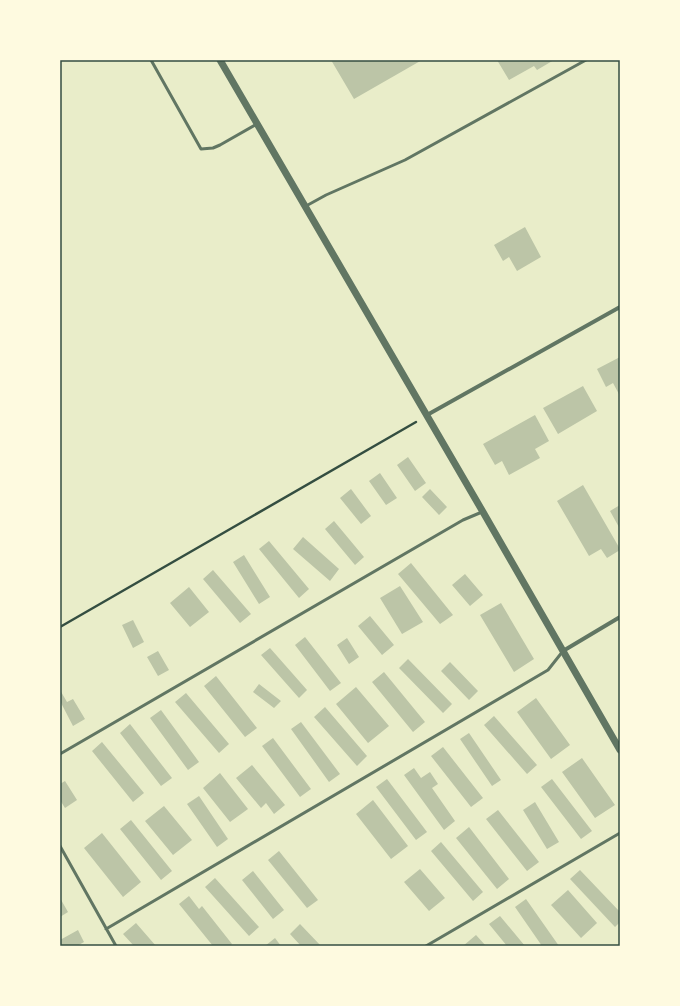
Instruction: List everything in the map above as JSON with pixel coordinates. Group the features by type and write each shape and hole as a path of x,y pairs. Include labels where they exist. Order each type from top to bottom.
{"street":[{"path":"220,60 484,512 620,750"},
{"path":"427,415 620,307"},
{"path":"563,651 620,617"}],"lane":[{"path":"151,60 201,149 213,148 220,145 257,123"},
{"path":"306,206 326,195 405,160 586,60"},
{"path":"60,754 463,520 484,512"},
{"path":"106,929 548,670 563,651"},
{"path":"426,946 620,833"},
{"path":"60,846 116,946"}],"path":[{"path":"60,627 427,415"}],"building":[{"path":"331,60 422,60 354,99"},
{"path":"497,60 554,60 537,70 534,66 509,80"},
{"path":"525,227 541,257 517,271 509,257 503,261 494,245"},
{"path":"620,357 620,396 613,383 606,387 597,369"},
{"path":"583,386 597,411 558,434 543,408"},
{"path":"535,415 549,441 535,449 540,458 509,475 502,461 495,465 483,444"},
{"path":"408,457 426,483 415,491 397,465"},
{"path":"380,473 397,498 386,505 369,481"},
{"path":"583,485 620,549 607,558 601,549 589,556 557,501"},
{"path":"351,489 371,516 361,524 340,498"},
{"path":"430,489 447,507 439,515 422,497"},
{"path":"620,505 620,529 610,511"},
{"path":"334,521 364,557 355,565 325,529"},
{"path":"303,537 339,569 330,581 293,549"},
{"path":"269,541 309,589 299,598 259,549"},
{"path":"244,555 270,597 259,604 233,562"},
{"path":"411,563 453,615 440,624 398,574"},
{"path":"213,570 251,614 240,623 203,579"},
{"path":"465,574 483,595 470,606 452,585"},
{"path":"400,586 423,622 402,634 380,598"},
{"path":"189,587 209,612 190,627 170,603"},
{"path":"501,603 534,659 514,672 480,615"},
{"path":"370,616 394,645 382,655 358,626"},
{"path":"133,620 144,642 133,648 122,625"},
{"path":"305,637 341,683 330,691 295,645"},
{"path":"347,638 359,657 349,664 337,645"},
{"path":"270,648 307,690 299,698 261,655"},
{"path":"158,651 169,670 158,676 147,657"},
{"path":"408,659 452,704 443,713 399,668"},
{"path":"450,662 478,691 469,700 441,671"},
{"path":"384,672 425,722 413,732 372,682"},
{"path":"216,676 257,728 245,737 204,686"},
{"path":"259,684 281,701 274,708 253,692"},
{"path":"356,687 389,726 368,743 336,704"},
{"path":"60,690 67,702 73,699 85,719 73,726 60,701"},
{"path":"186,693 229,744 219,753 175,702"},
{"path":"536,698 570,745 551,759 517,712"},
{"path":"325,707 367,756 357,766 314,717"},
{"path":"161,710 199,762 188,770 150,718"},
{"path":"494,716 537,765 527,774 484,725"},
{"path":"301,722 340,774 329,782 291,729"},
{"path":"130,724 172,778 161,786 120,733"},
{"path":"469,733 501,780 492,786 460,739"},
{"path":"273,738 311,789 300,797 262,746"},
{"path":"102,742 144,793 133,802 92,751"},
{"path":"443,747 483,798 471,807 431,756"},
{"path":"582,758 615,805 595,818 562,772"},
{"path":"252,765 285,805 274,814 266,803 261,808 236,778"},
{"path":"414,768 421,778 430,772 438,784 432,788 455,821 444,830 404,775"},
{"path":"220,773 248,809 230,822 203,788"},
{"path":"387,779 427,832 416,840 376,787"},
{"path":"552,779 592,831 581,839 541,787"},
{"path":"65,781 77,800 65,808 60,800 60,784"},
{"path":"199,796 228,839 217,847 187,804"},
{"path":"373,800 408,846 391,859 356,814"},
{"path":"535,802 559,842 547,849 523,810"},
{"path":"164,806 192,840 173,855 145,821"},
{"path":"498,810 539,862 527,871 486,819"},
{"path":"131,820 172,871 161,880 120,829"},
{"path":"469,827 509,879 497,889 456,838"},
{"path":"102,833 141,882 123,897 84,848"},
{"path":"441,842 483,892 473,901 431,851"},
{"path":"279,851 318,900 307,908 268,860"},
{"path":"420,869 445,898 429,911 404,882"},
{"path":"580,870 620,912 620,922 615,927 570,879"},
{"path":"253,871 284,910 273,919 242,880"},
{"path":"215,878 259,927 249,936 205,887"},
{"path":"568,890 597,923 581,938 551,905"},
{"path":"189,896 199,909 202,906 232,944 230,946 213,946 179,904"},
{"path":"60,898 68,912 60,917"},
{"path":"526,899 559,946 542,946 515,907"},
{"path":"500,916 525,946 507,946 489,924"},
{"path":"136,923 156,946 134,946 123,934"},
{"path":"300,924 321,946 301,946 290,934"},
{"path":"78,930 84,942 77,946 60,946 60,940"},
{"path":"476,935 486,946 463,946"},
{"path":"275,938 281,946 265,946"}]}
